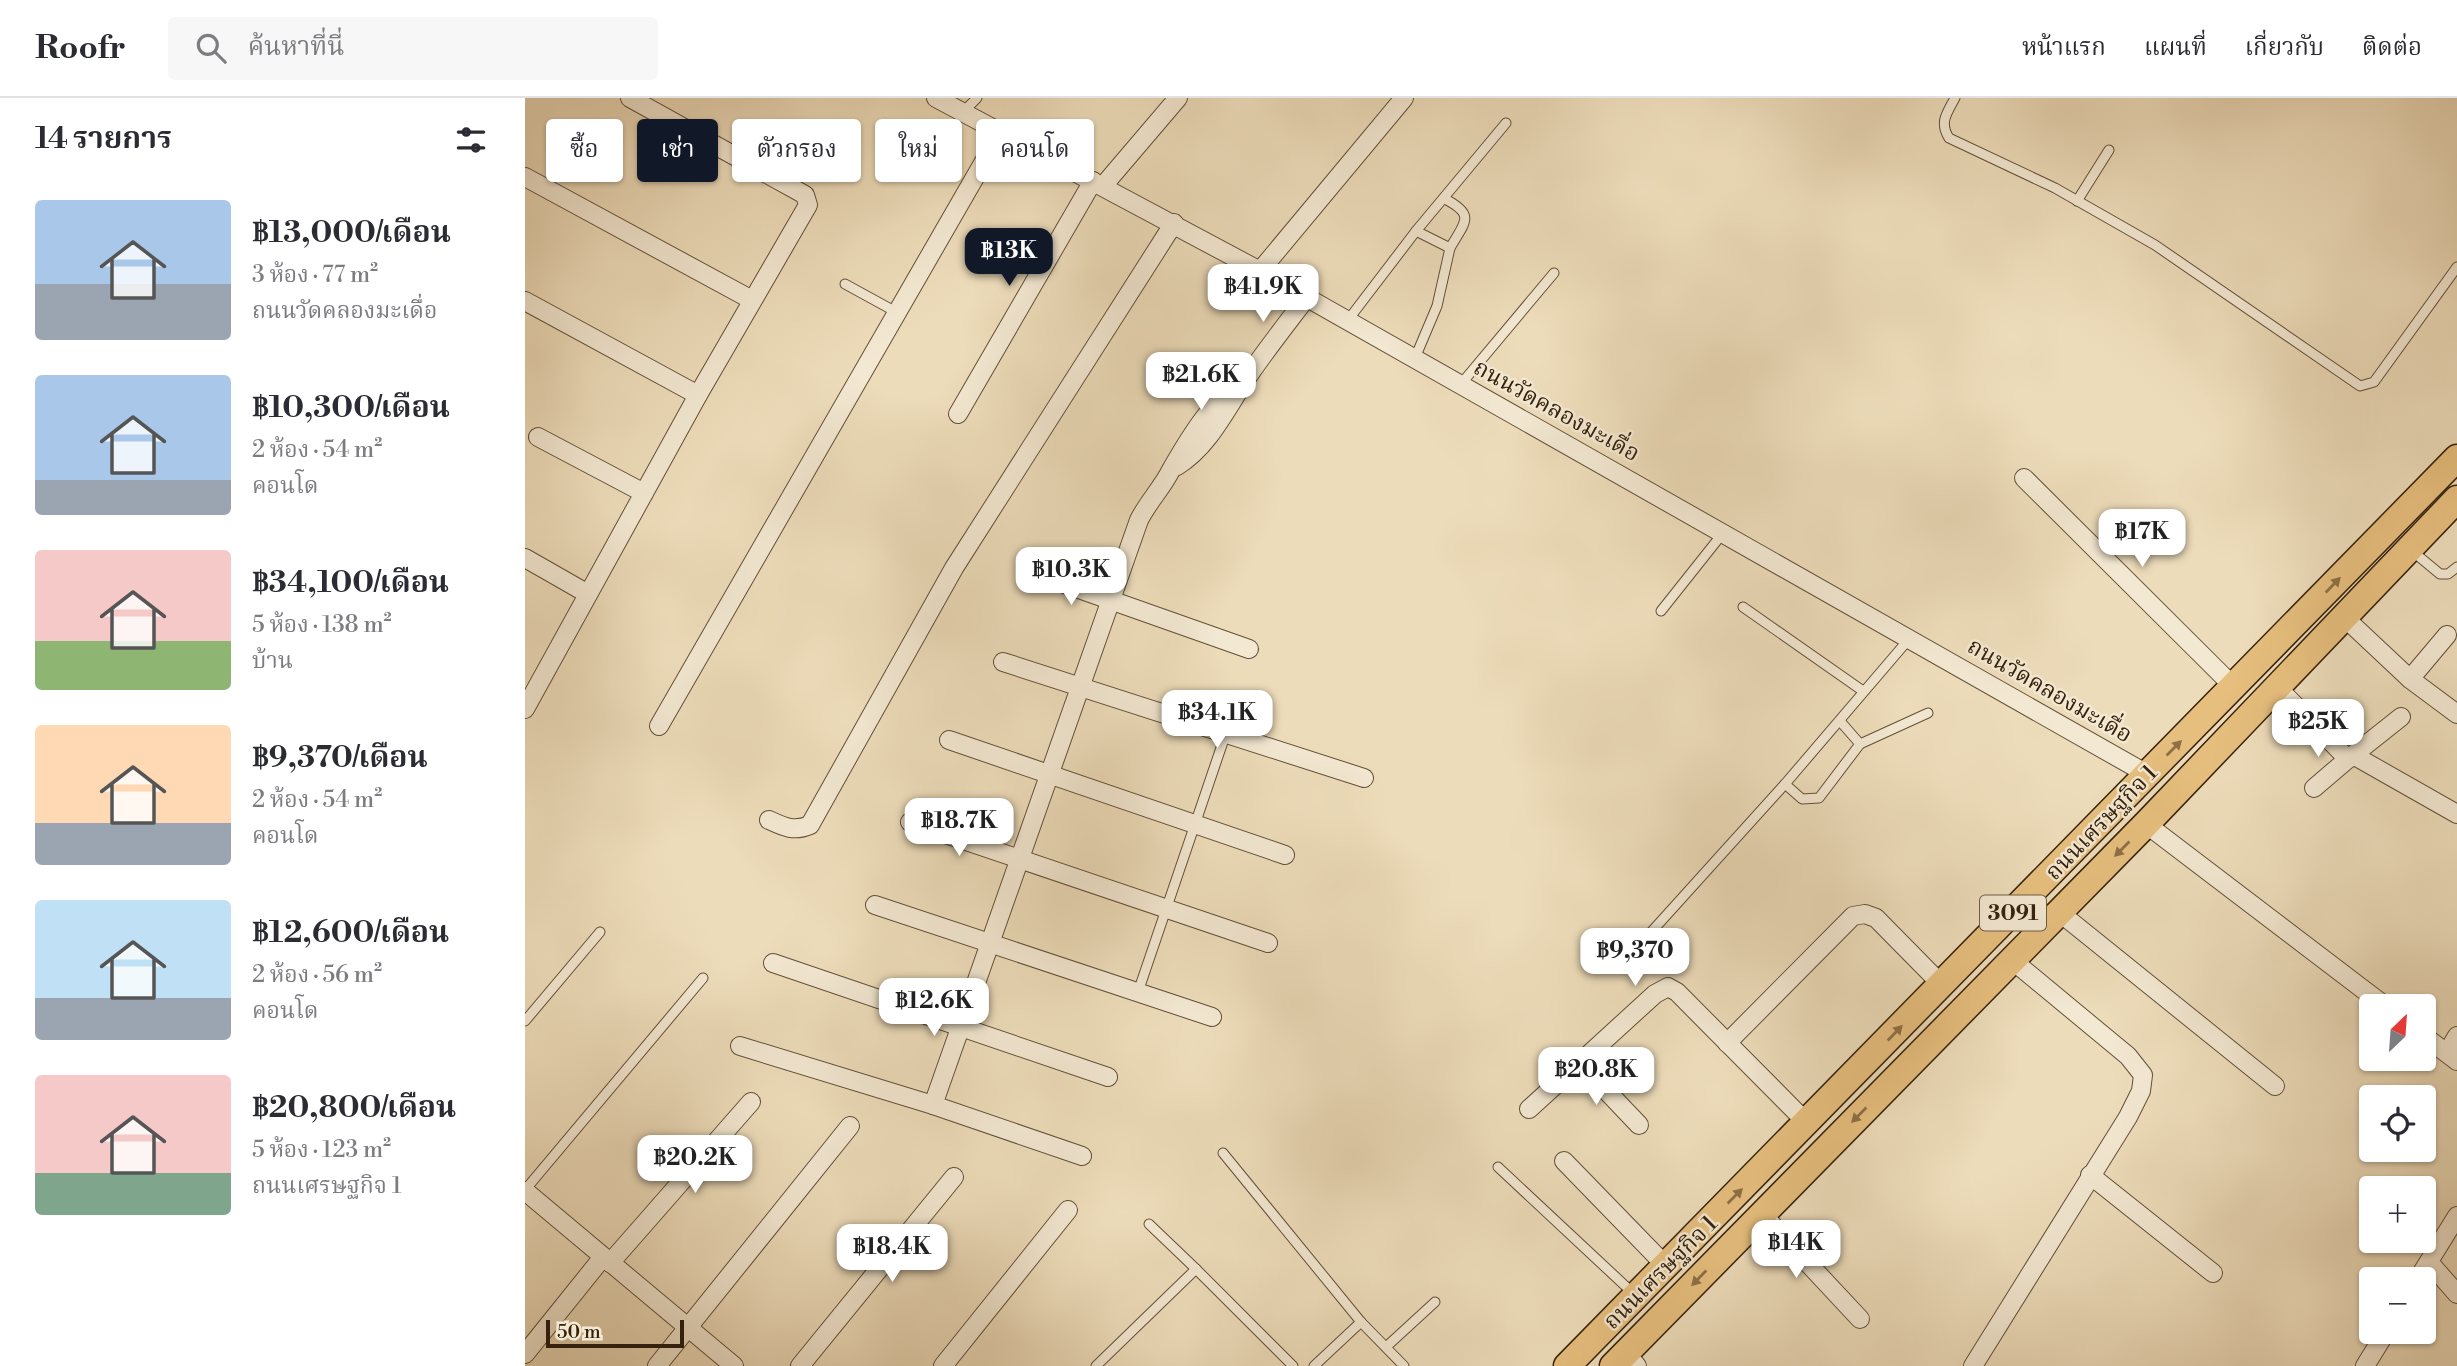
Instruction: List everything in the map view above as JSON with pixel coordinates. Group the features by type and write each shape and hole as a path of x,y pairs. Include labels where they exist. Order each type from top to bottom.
{"main road":[{"name":"ถนนเศรษฐกิจ 1","path":"1567,1366 2457,458"},
{"name":"ถนนเศรษฐกิจ 1","path":"1625,1362 1762,1214 2146,824 2457,499"}],"street":[{"path":"525,709 530,688 588,594 808,205 808,199 630,98"},
{"name":"ถนนวัดคลองมะเดื่อ","path":"936,98 977,119"},
{"path":"958,414 1098,183 1178,98"},
{"path":"1260,271 1404,98"},
{"path":"525,177 752,300"},
{"path":"659,726 976,177"},
{"name":"ถนนวัดคลองมะเดื่อ","path":"1094,181 1348,320 2147,774"},
{"path":"769,820 788,829 800,829 810,825 954,568 1174,223"},
{"path":"933,1105 1139,520 1171,470 1179,452 1222,395 1250,373 1307,297"},
{"path":"525,301 698,396"},
{"path":"538,437 644,494"},
{"path":"2024,478 2234,687"},
{"path":"525,558 588,594"},
{"path":"1045,577 1249,649"},
{"path":"2344,617 2410,679 2457,714"},
{"path":"2410,679 2447,635"},
{"path":"1003,662 1364,778"},
{"path":"2277,687 2350,757 2457,814"},
{"path":"2314,788 2401,717"},
{"path":"949,740 1285,855"},
{"path":"911,822 1269,943"},
{"path":"2146,824 2369,994"},
{"path":"875,905 1212,1017"},
{"path":"2059,912 2275,1086"},
{"path":"1727,1043 1853,916 1865,914 1876,918 1942,985"},
{"path":"1973,1366 2128,1117 2141,1091 2143,1075 2128,1056 2012,960"},
{"path":"772,963 1108,1077"},
{"path":"1529,1109 1655,994 1668,987 1677,992 1807,1123"},
{"path":"2436,1045 2452,1057 2457,1036"},
{"path":"740,1046 933,1105 1082,1156"},
{"path":"1581,1064 1639,1125"},
{"path":"525,1354 751,1102"},
{"path":"657,1366 850,1126"},
{"path":"1564,1161 1666,1266"},
{"path":"2090,1175 2213,1273"},
{"path":"800,1366 954,1177"},
{"path":"525,1190 734,1366"},
{"path":"943,1366 1069,1210"},
{"path":"1762,1214 1860,1319"},
{"path":"2426,1267 2457,1216"},
{"path":"2429,1262 2457,1294"},
{"path":"2365,1366 2379,1344"}],"lane":[{"path":"963,112 977,98"},
{"path":"1955,98 1944,119 1943,129 1949,138 2077,201 2155,245 2360,386 2374,382 2457,267"},
{"path":"1348,320 1416,231 1506,123"},
{"path":"2077,201 2109,150"},
{"path":"1415,358 1437,306 1450,248 1466,220 1463,208 1445,198"},
{"path":"1416,231 1450,248"},
{"path":"1461,384 1555,273"},
{"path":"845,285 898,313"},
{"path":"1661,611 1723,533"},
{"path":"2409,549 2440,574 2448,574 2457,566"},
{"path":"1742,607 1863,691"},
{"path":"1644,940 1785,784 1911,638"},
{"path":"1785,784 1802,799 1819,798 1860,744 1927,713"},
{"path":"1840,721 1860,744"},
{"path":"1138,992 1226,733"},
{"path":"525,1021 600,932"},
{"path":"525,1190 703,978"},
{"path":"1223,1153 1361,1322 1404,1366"},
{"path":"1498,1167 1636,1296"},
{"path":"1149,1224 1293,1366"},
{"path":"1095,1366 1196,1269"},
{"path":"1386,1347 1435,1302"},
{"path":"1314,1366 1361,1322"}]}
